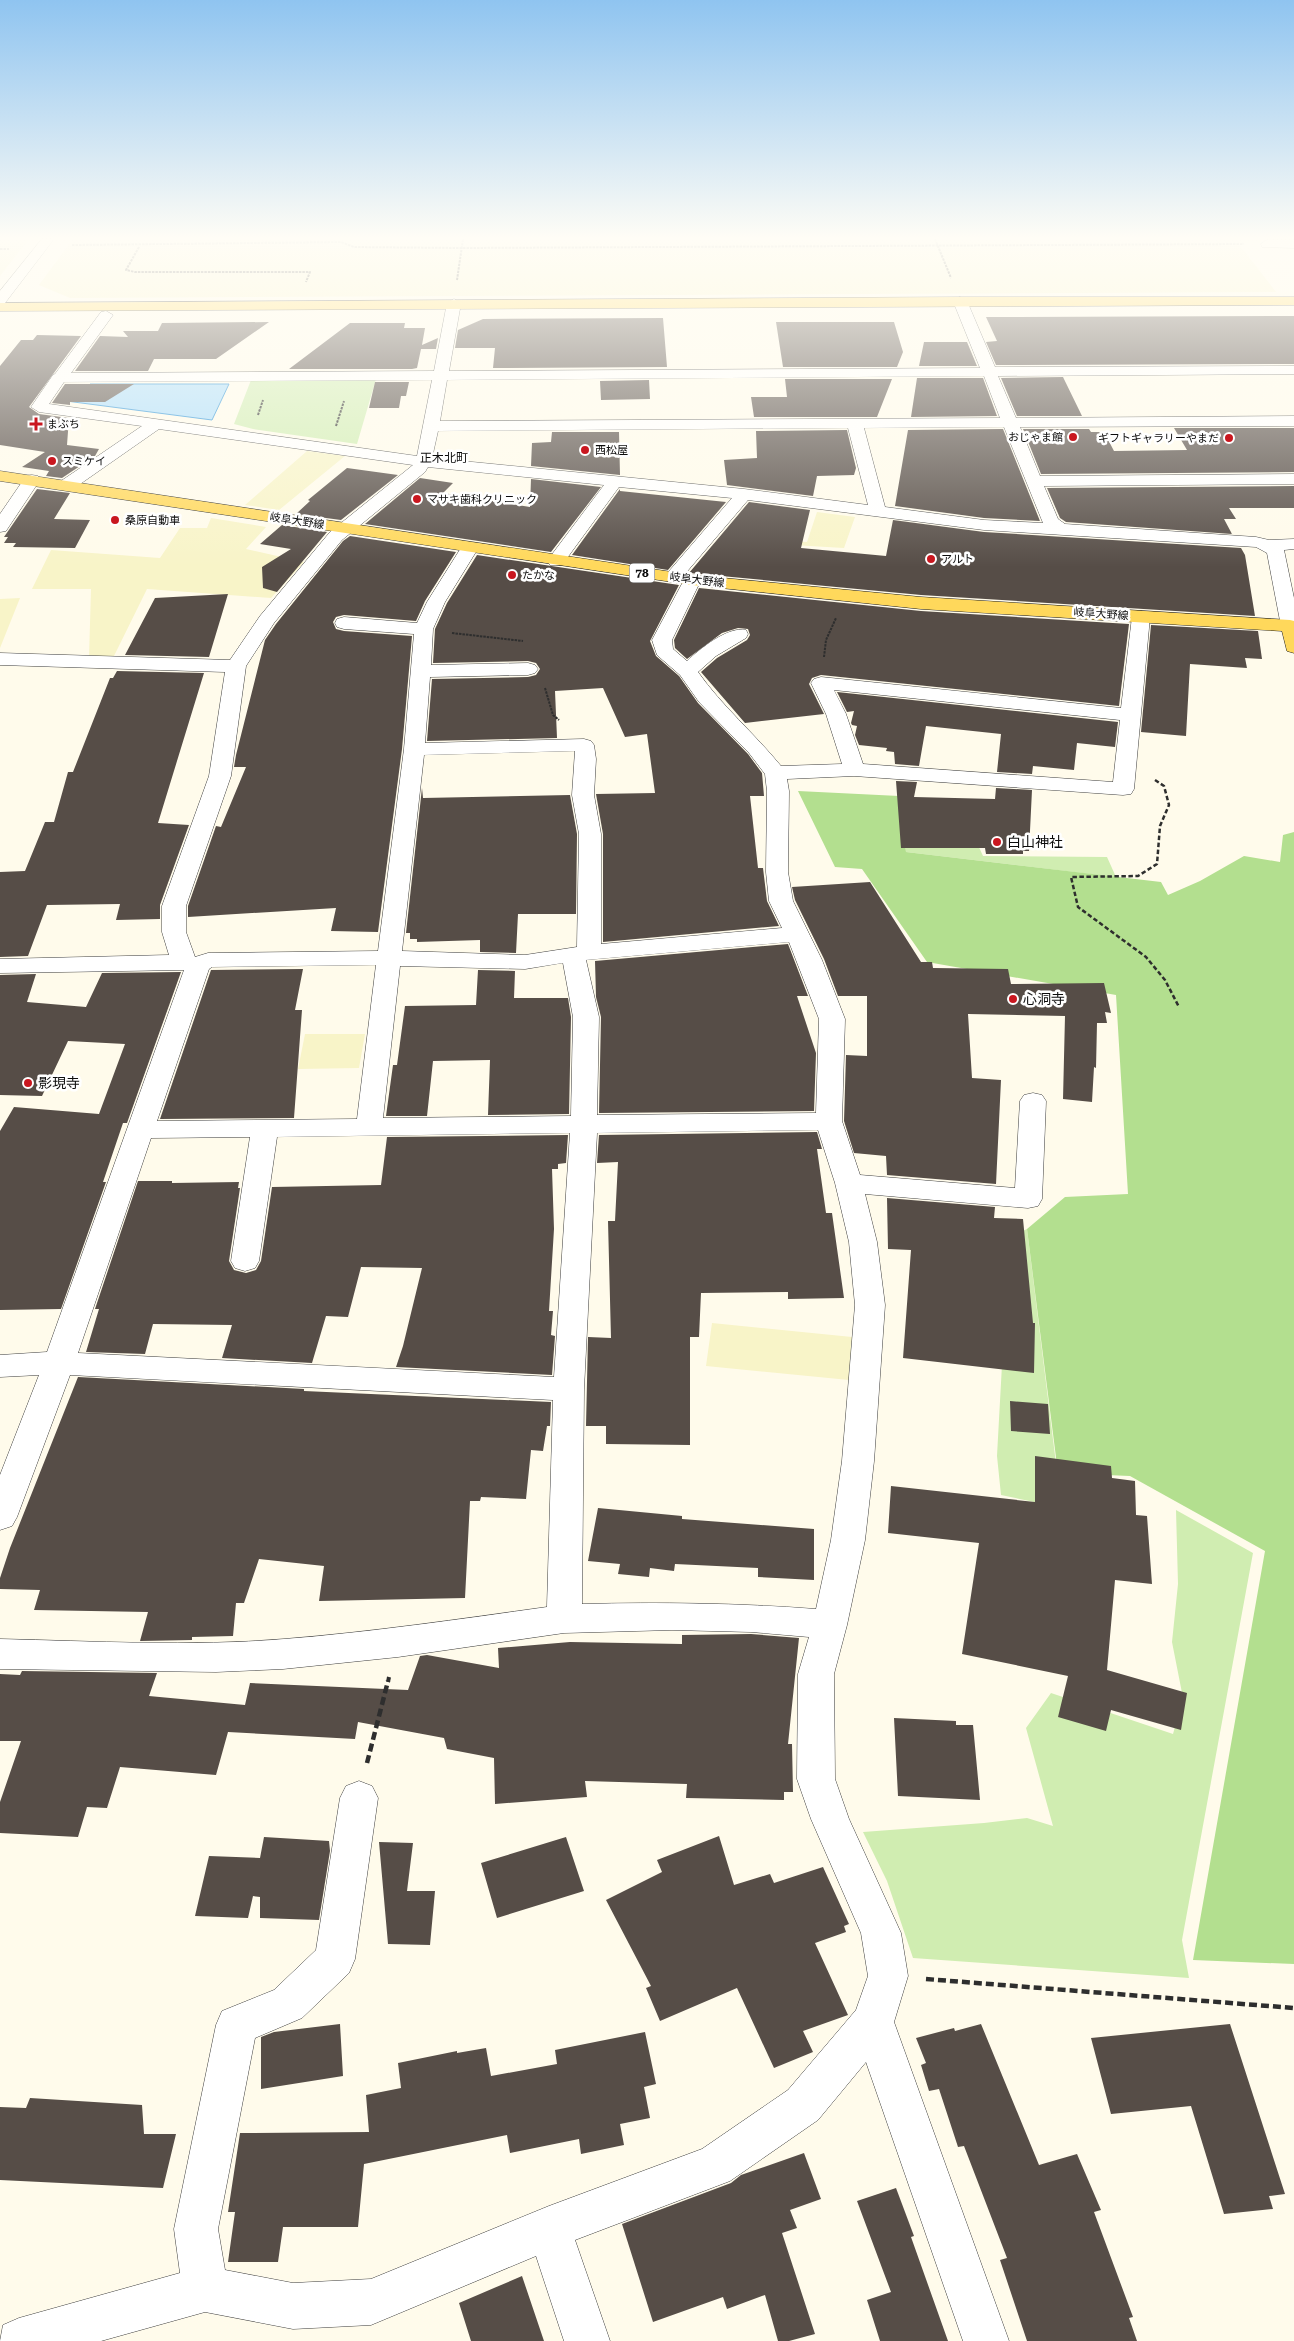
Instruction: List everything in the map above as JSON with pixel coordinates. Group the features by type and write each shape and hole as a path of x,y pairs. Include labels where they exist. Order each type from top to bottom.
{"main road":[{"name":"岐阜大野線","path":"0,476 683,579 842,596 1292,627"},
{"path":"1292,627 1294,646"}],"street":[{"path":"81,348 39,406 423,462 744,494 984,525 1062,528 1256,542 1269,545 1294,544"},
{"path":"0,1517 59,1364 140,1130 191,963 174,932 174,906 220,776 236,666 267,620 344,529 418,469 423,462 445,348"},
{"path":"979,348 1052,522 1062,528"},
{"path":"58,378 1294,370"},
{"path":"431,426 1294,421"},
{"path":"67,486 156,424"},
{"path":"855,424 878,511"},
{"path":"1034,481 1294,479"},
{"path":"0,527 32,480"},
{"path":"556,561 616,481"},
{"path":"19,2341 205,2289 293,2306 371,2302 549,2228 715,2166 803,2105 873,2022 888,1976 881,1933 830,1819 816,1779 816,1674 830,1625 848,1540 858,1461 870,1305 863,1242 849,1184 829,1121 832,1019 810,960 795,934 781,901 777,872 778,791 775,773 756,749 706,698 686,671 664,651 662,640 683,579 744,494"},
{"path":"1269,545 1276,551 1292,627"},
{"path":"369,1127 391,958 414,749 424,629 436,602 470,547"},
{"path":"775,773 854,770 1123,789 1141,617"},
{"path":"344,623 424,629"},
{"path":"686,671 709,652 739,634"},
{"path":"0,659 236,666"},
{"path":"421,672 528,669"},
{"path":"821,683 1132,714"},
{"path":"821,683 836,714 854,770"},
{"path":"414,749 584,745 586,759 583,795 590,834 581,953 586,1017 584,1126 568,1389 564,1619"},
{"path":"0,966 191,963 208,960 391,958 525,962 581,953 795,934"},
{"path":"849,1184 1028,1199 1033,1101"},
{"path":"140,1130 584,1126 829,1121"},
{"path":"245,1261 265,1128"},
{"path":"0,1366 59,1364 568,1389"},
{"path":"0,1654 216,1657 283,1654 398,1642 564,1619 672,1616 751,1618 830,1625"},
{"path":"205,2289 196,2229 237,2025 288,2004 335,1959 359,1798"},
{"path":"873,2022 986,2341"},
{"path":"549,2228 587,2341"},
{"path":"0,2331 3,2341"}],"path":[{"path":"250,437 264,396"},
{"path":"336,429 345,396"},
{"path":"821,683 826,640 840,608 842,596"},
{"path":"424,629 525,642 528,669 542,680 553,714 576,734 584,745"},
{"path":"1126,772 1151,777 1164,786 1169,805 1160,826 1157,864 1138,876 1072,877 1076,900 1078,908 1146,957 1165,980 1179,1007"},
{"path":"359,1798 398,1642"},
{"path":"888,1976 1294,2008"}],"shaded area":[{"path":"307,451 345,456 279,510 245,505"},
{"path":"817,512 855,517 844,548 776,544 778,540 807,542"},
{"path":"211,518 266,527 246,549 304,562 271,598 147,589 113,658 89,658 91,589 32,589 51,550 160,558 180,528 207,528"},
{"path":"20,598 0,648 0,599"},
{"path":"305,1034 365,1034 359,1068 298,1069"},
{"path":"712,1323 852,1337 849,1380 706,1366"}],"green space":[{"path":"376,379 357,444 253,429 234,424 251,380"},
{"path":"798,791 899,796 906,852 1161,882 1168,895 1200,881 1244,856 1280,862 1283,835 1294,832 1294,1964 1193,1960 1265,1551 1130,1476 1058,1473 1027,1229 1065,1197 1128,1194 1116,995 927,962 862,869 835,867"},
{"path":"902,817 967,821 983,856 1107,857 1116,877 906,852"},
{"path":"1027,1229 1061,1504 1049,1505 1001,1495 997,1456 1009,1237"},
{"path":"1176,1510 1253,1553 1182,1940 1189,1978 913,1958 887,1881 863,1832 1027,1818 1053,1826 1026,1728 1051,1693 1173,1734 1183,1698 1172,1642 1178,1584"}],"water":[{"path":"90,384 229,384 212,420 66,401 87,389"}],"building":[{"path":"14,348 72,348 29,407 39,414 69,418 67,445 99,449 95,456 62,478 46,476 49,471 22,467 45,452 0,445 0,366"},
{"path":"91,348 231,348 216,359 154,359 148,371 75,371"},
{"path":"317,348 436,348 421,349 417,368 412,369 289,369"},
{"path":"495,348 665,348 667,367 493,368"},
{"path":"780,348 902,348 903,352 897,367 783,367"},
{"path":"923,348 970,348 977,366 919,366"},
{"path":"989,348 1294,348 1294,364 996,365"},
{"path":"1063,377 1082,416 1017,416 1001,378"},
{"path":"917,378 983,378 997,416 911,417"},
{"path":"785,379 892,379 877,417 754,417 751,397 787,397"},
{"path":"649,380 650,399 601,400 600,381"},
{"path":"375,382 409,382 406,396 401,396 399,408 369,408"},
{"path":"65,384 134,384 105,402 70,402 70,405 52,403"},
{"path":"1174,428 1294,428 1294,472 1041,474 1023,429 1089,429 1091,432 1104,432 1114,451 1187,450"},
{"path":"1003,429 1040,521 984,518 895,506 908,430"},
{"path":"847,430 856,468 854,475 817,476 813,496 727,485 724,460 757,458 756,431"},
{"name":"西松屋","path":"552,432 619,432 620,475 531,466 532,443 551,442"},
{"path":"347,468 398,475 341,520 296,514 310,501 308,500"},
{"path":"420,478 453,483 443,493 530,507 531,479 601,487 551,552 365,524"},
{"path":"1294,486 1294,508 1229,508 1236,519 1224,519 1232,534 1066,522 1060,518 1047,488"},
{"path":"37,489 70,493 54,519 90,520 75,548 13,547 16,543 4,543 8,537 4,537"},
{"path":"620,489 620,491 726,502 668,570 572,555"},
{"path":"749,502 810,510 801,548 886,556 893,520 984,532 1241,548 1245,555 1255,616 921,595 689,573"},
{"path":"282,525 327,532 277,592 263,588 262,567 291,549 260,544"},
{"path":"350,536 456,552 425,601 416,621 344,615 336,617 333,622 336,629 344,631 412,636 402,749 378,932 331,931 336,908 188,917 188,906 216,826 221,827 246,767 234,767 265,640 343,541"},
{"path":"477,555 679,585 650,641 656,656 679,676 698,703 748,754 762,773 764,796 750,796 758,868 763,868 767,901 779,926 603,942 603,834 596,794 655,793 647,734 625,737 603,688 555,691 557,738 427,741 432,679 528,677 536,675 540,669 536,663 528,661 433,663 435,629 447,603"},
{"path":"699,588 921,611 1129,624 1119,706 821,675 812,678 809,684 824,714 745,723 701,672 717,658 747,640 750,635 748,629 738,628 722,633 687,659 675,648 674,640"},
{"path":"228,594 209,657 125,655 155,598"},
{"path":"1151,625 1258,631 1262,659 1245,658 1247,668 1190,664 1186,736 1141,732"},
{"path":"117,671 204,673 158,823 189,825 160,905 160,919 116,920 120,904 47,905 28,956 0,957 0,872 25,871 45,822 54,822 68,772 73,772 110,678 113,678"},
{"path":"837,692 1118,722 1115,747 1077,743 1074,770 1033,766 1032,774 997,772 1001,734 926,726 919,766 895,764 894,752 886,751 887,748 859,745 855,735 857,726 851,723 854,711 847,712"},
{"path":"896,781 917,782 914,797 995,799 996,788 1032,790 1029,851 1023,851 1023,854 986,854 985,848 901,848"},
{"path":"422,788 423,798 570,795 577,834 576,914 518,914 516,953 480,952 480,940 417,942 417,939 410,939 410,933 406,933"},
{"path":"870,882 921,962 932,962 933,968 1008,969 1011,984 1104,983 1111,1013 1105,1012 1107,1023 1097,1023 1096,1068 1094,1067 1092,1102 1063,1099 1065,1016 968,1014 972,1078 1001,1080 996,1184 887,1175 886,1156 854,1153 844,1121 846,1055 867,1056 867,996 838,996 824,959 795,900 792,887"},
{"path":"788,944 808,996 797,996 816,1053 814,1111 599,1113 601,1017 596,997 595,961"},
{"path":"303,969 295,1010 302,1010 294,1118 160,1119 211,970"},
{"path":"478,970 515,971 514,998 568,998 571,1017 569,1114 488,1115 490,1060 433,1061 427,1116 386,1116 393,1065 397,1065 405,1006 476,1005"},
{"path":"181,972 127,1123 123,1123 103,1182 106,1182 61,1309 0,1310 0,1131 14,1107 99,1114 125,1044 68,1041 42,1096 0,1095 0,975 36,974 27,1002 86,1007 102,973"},
{"path":"817,1132 822,1149 817,1149 826,1213 832,1213 844,1298 788,1299 788,1292 701,1293 699,1337 690,1337 690,1445 606,1444 606,1426 586,1426 588,1337 611,1338 608,1221 615,1221 618,1162 597,1163 599,1135"},
{"path":"568,1135 566,1163 558,1164 558,1169 552,1169 554,1229 549,1311 553,1311 551,1335 555,1336 552,1375 396,1367 422,1268 361,1267 348,1317 326,1316 312,1363 222,1358 232,1325 153,1324 145,1354 86,1352 99,1309 95,1309 138,1181 172,1181 172,1183 239,1182 238,1188 240,1188 229,1261 234,1270 246,1273 256,1270 261,1261 272,1187 381,1185 387,1137"},
{"path":"887,1198 995,1207 994,1218 1023,1219 1033,1323 1035,1323 1034,1373 903,1358 911,1250 888,1249"},
{"path":"78,1377 304,1389 304,1391 551,1402 550,1426 547,1426 543,1451 531,1450 526,1499 481,1497 480,1501 470,1501 465,1598 319,1601 324,1566 259,1559 244,1603 236,1603 233,1636 192,1637 192,1640 140,1641 148,1612 34,1610 40,1590 0,1589 0,1578 10,1548"},
{"path":"1010,1401 1048,1404 1050,1434 1011,1431"},
{"path":"1035,1456 1111,1466 1112,1478 1135,1481 1136,1515 1147,1516 1152,1584 1115,1580 1107,1670 1187,1693 1181,1730 1111,1710 1106,1731 1058,1717 1068,1676 962,1654 979,1543 888,1533 891,1486 1035,1502"},
{"path":"598,1508 682,1516 682,1519 814,1529 814,1580 758,1577 758,1568 675,1564 674,1571 650,1568 649,1577 618,1574 620,1564 588,1561"},
{"path":"751,1634 799,1638 788,1744 792,1744 793,1792 784,1792 784,1800 686,1798 687,1784 585,1781 587,1797 495,1804 494,1758 447,1749 444,1738 358,1722 355,1739 228,1732 216,1775 120,1767 107,1808 87,1807 78,1837 0,1833 0,1802 21,1741 0,1741 0,1674 20,1675 22,1671 157,1673 149,1696 245,1705 250,1683 408,1690 420,1656 427,1655 499,1668 498,1648 570,1642 682,1644 682,1635"},
{"path":"894,1718 956,1721 956,1725 973,1725 980,1800 898,1796"},
{"path":"719,1836 734,1885 770,1874 774,1883 823,1867 849,1924 844,1926 846,1932 815,1943 848,2015 803,2031 813,2052 774,2068 737,1988 660,2021 646,1988 651,1986 606,1900 662,1872 657,1860"},
{"path":"264,1837 329,1841 330,1851 319,1920 260,1918 260,1897 253,1896 248,1918 195,1916 209,1856 260,1858"},
{"path":"566,1837 584,1891 497,1918 481,1863"},
{"path":"379,1842 413,1843 407,1891 435,1891 430,1945 388,1944"},
{"path":"340,2024 343,2076 261,2089 261,2037 274,2032"},
{"path":"981,2024 1039,2165 1077,2154 1101,2210 1094,2212 1133,2317 1129,2318 1137,2341 1027,2341 1000,2260 1007,2258 964,2146 958,2147 939,2089 929,2091 921,2065 926,2063 916,2038 954,2028 955,2031"},
{"path":"1230,2024 1285,2194 1269,2196 1273,2209 1224,2214 1191,2106 1111,2114 1091,2038"},
{"path":"645,2032 656,2084 644,2087 650,2118 620,2124 624,2145 581,2154 579,2139 510,2153 507,2135 364,2164 358,2227 283,2227 278,2262 228,2262 235,2212 228,2212 240,2133 369,2132 366,2095 401,2088 398,2063 457,2051 457,2053 486,2048 491,2076 557,2064 555,2050"},
{"path":"30,2098 142,2105 144,2134 176,2134 163,2188 0,2180 0,2107 26,2108"},
{"path":"804,2153 821,2199 790,2210 797,2228 782,2233 815,2334 789,2341 778,2341 765,2295 727,2309 723,2297 653,2322 622,2224 731,2183 741,2175"},
{"path":"896,2188 914,2236 911,2237 948,2341 880,2341 867,2300 891,2292 857,2201"},
{"path":"522,2276 544,2341 471,2341 459,2303"}],"place":[{"name":"まぶち","path":"36,424"},
{"name":"おじゃま館","path":"1073,437"},
{"name":"ギフトギャラリーやまだ","path":"1229,438"},
{"name":"西松屋","path":"585,450"},
{"name":"スミケイ","path":"52,461"},
{"name":"マサキ歯科クリニック","path":"417,499"},
{"name":"桑原自動車","path":"115,520"},
{"name":"アルト","path":"931,559"},
{"name":"たかな","path":"512,575"},
{"name":"白山神社","path":"997,842"},
{"name":"心洞寺","path":"1013,999"},
{"name":"影現寺","path":"28,1083"}],"district":[{"name":"正木北町","path":"444,458"}]}
